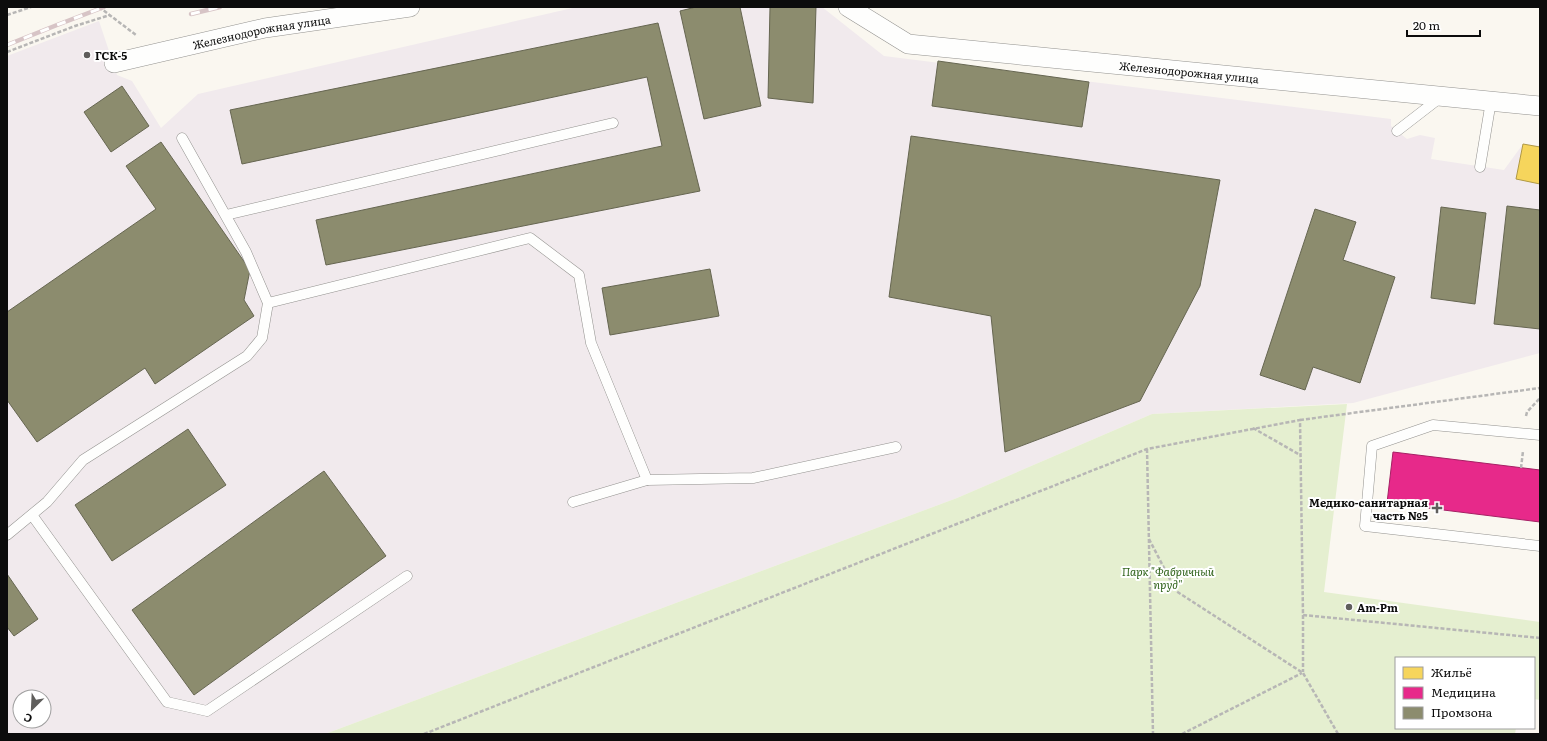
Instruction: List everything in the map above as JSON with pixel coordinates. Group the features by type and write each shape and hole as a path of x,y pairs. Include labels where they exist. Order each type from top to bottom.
{"street":[{"name":"Железнодорожная улица","path":"114,63 265,28 410,7"},
{"name":"Железнодорожная улица","path":"848,7 908,44 1540,106"}],"lane":[{"path":"1397,131 1442,96"},
{"path":"1480,167 1491,101"},
{"path":"226,215 613,123"},
{"path":"7,535 47,502 83,460 247,356 262,338 268,303 246,252 182,138"},
{"path":"268,303 530,238 579,275 591,344 647,480"},
{"path":"1540,435 1433,425 1372,446 1365,526 1540,546"},
{"path":"573,502 647,480 753,478 896,447"},
{"path":"32,515 167,702 207,711 407,576"}],"path":[{"path":"7,16 31,7"},
{"path":"99,7 160,52"},
{"path":"7,52 75,26 110,15"},
{"path":"424,734 1147,449 1300,420 1540,388"},
{"path":"1527,412 1540,398"},
{"path":"1300,420 1303,673"},
{"path":"1253,428 1300,456"},
{"path":"1147,449 1153,734"},
{"path":"1149,539 1176,590 1303,673 1338,734"},
{"path":"1303,615 1540,638"},
{"path":"1182,734 1303,673"}],"shaded area":[{"path":"577,7 822,7 884,56 1391,119 1391,126 1407,139 1420,135 1435,138 1431,159 1504,170 1523,144 1540,146 1540,353 1353,403 1152,414 957,498 325,734 7,734 7,56 99,21 117,75 132,81 161,128 198,94"}],"green space":[{"name":"Парк \"Фабричный пруд\"","path":"1347,404 1324,592 1540,622 1540,700 1535,699 1535,657 1395,657 1395,729 1516,729 1515,734 325,734 957,498 1152,414"}],"building: Жильё":[{"path":"1523,144 1540,147 1540,184 1516,179"}],"building: Медицина":[{"path":"1393,452 1540,470 1540,522 1387,503"}],"building: Промзона":[{"path":"696,7 740,7 761,106 704,119 680,11"},
{"path":"770,7 816,7 813,103 768,98"},
{"path":"658,23 700,191 326,265 316,220 662,146 647,77 242,164 230,110"},
{"path":"938,61 1089,82 1082,127 932,106"},
{"path":"122,86 149,126 111,152 84,112"},
{"path":"911,136 1220,180 1200,286 1140,401 1005,452 991,316 889,297"},
{"path":"161,142 250,270 244,300 254,316 155,384 145,368 37,442 7,400 7,312 156,209 126,166"},
{"path":"1507,206 1540,210 1540,329 1494,324"},
{"path":"1441,207 1486,213 1475,304 1431,298"},
{"path":"1315,209 1356,222 1343,260 1395,277 1360,383 1313,367 1305,390 1260,375"},
{"path":"710,269 719,316 610,335 602,288"},
{"path":"188,429 226,485 112,561 75,505"},
{"path":"324,471 386,556 194,695 132,610"},
{"path":"7,574 38,619 14,636 7,627"}],"railway":[{"path":"7,45 104,7"},
{"path":"191,14 220,7"}],"place":[{"name":"ГСК-5","path":"87,55"},
{"name":"Медико-санитарная часть №5","path":"1437,508"},
{"name":"Am-Pm","path":"1349,607"}]}
